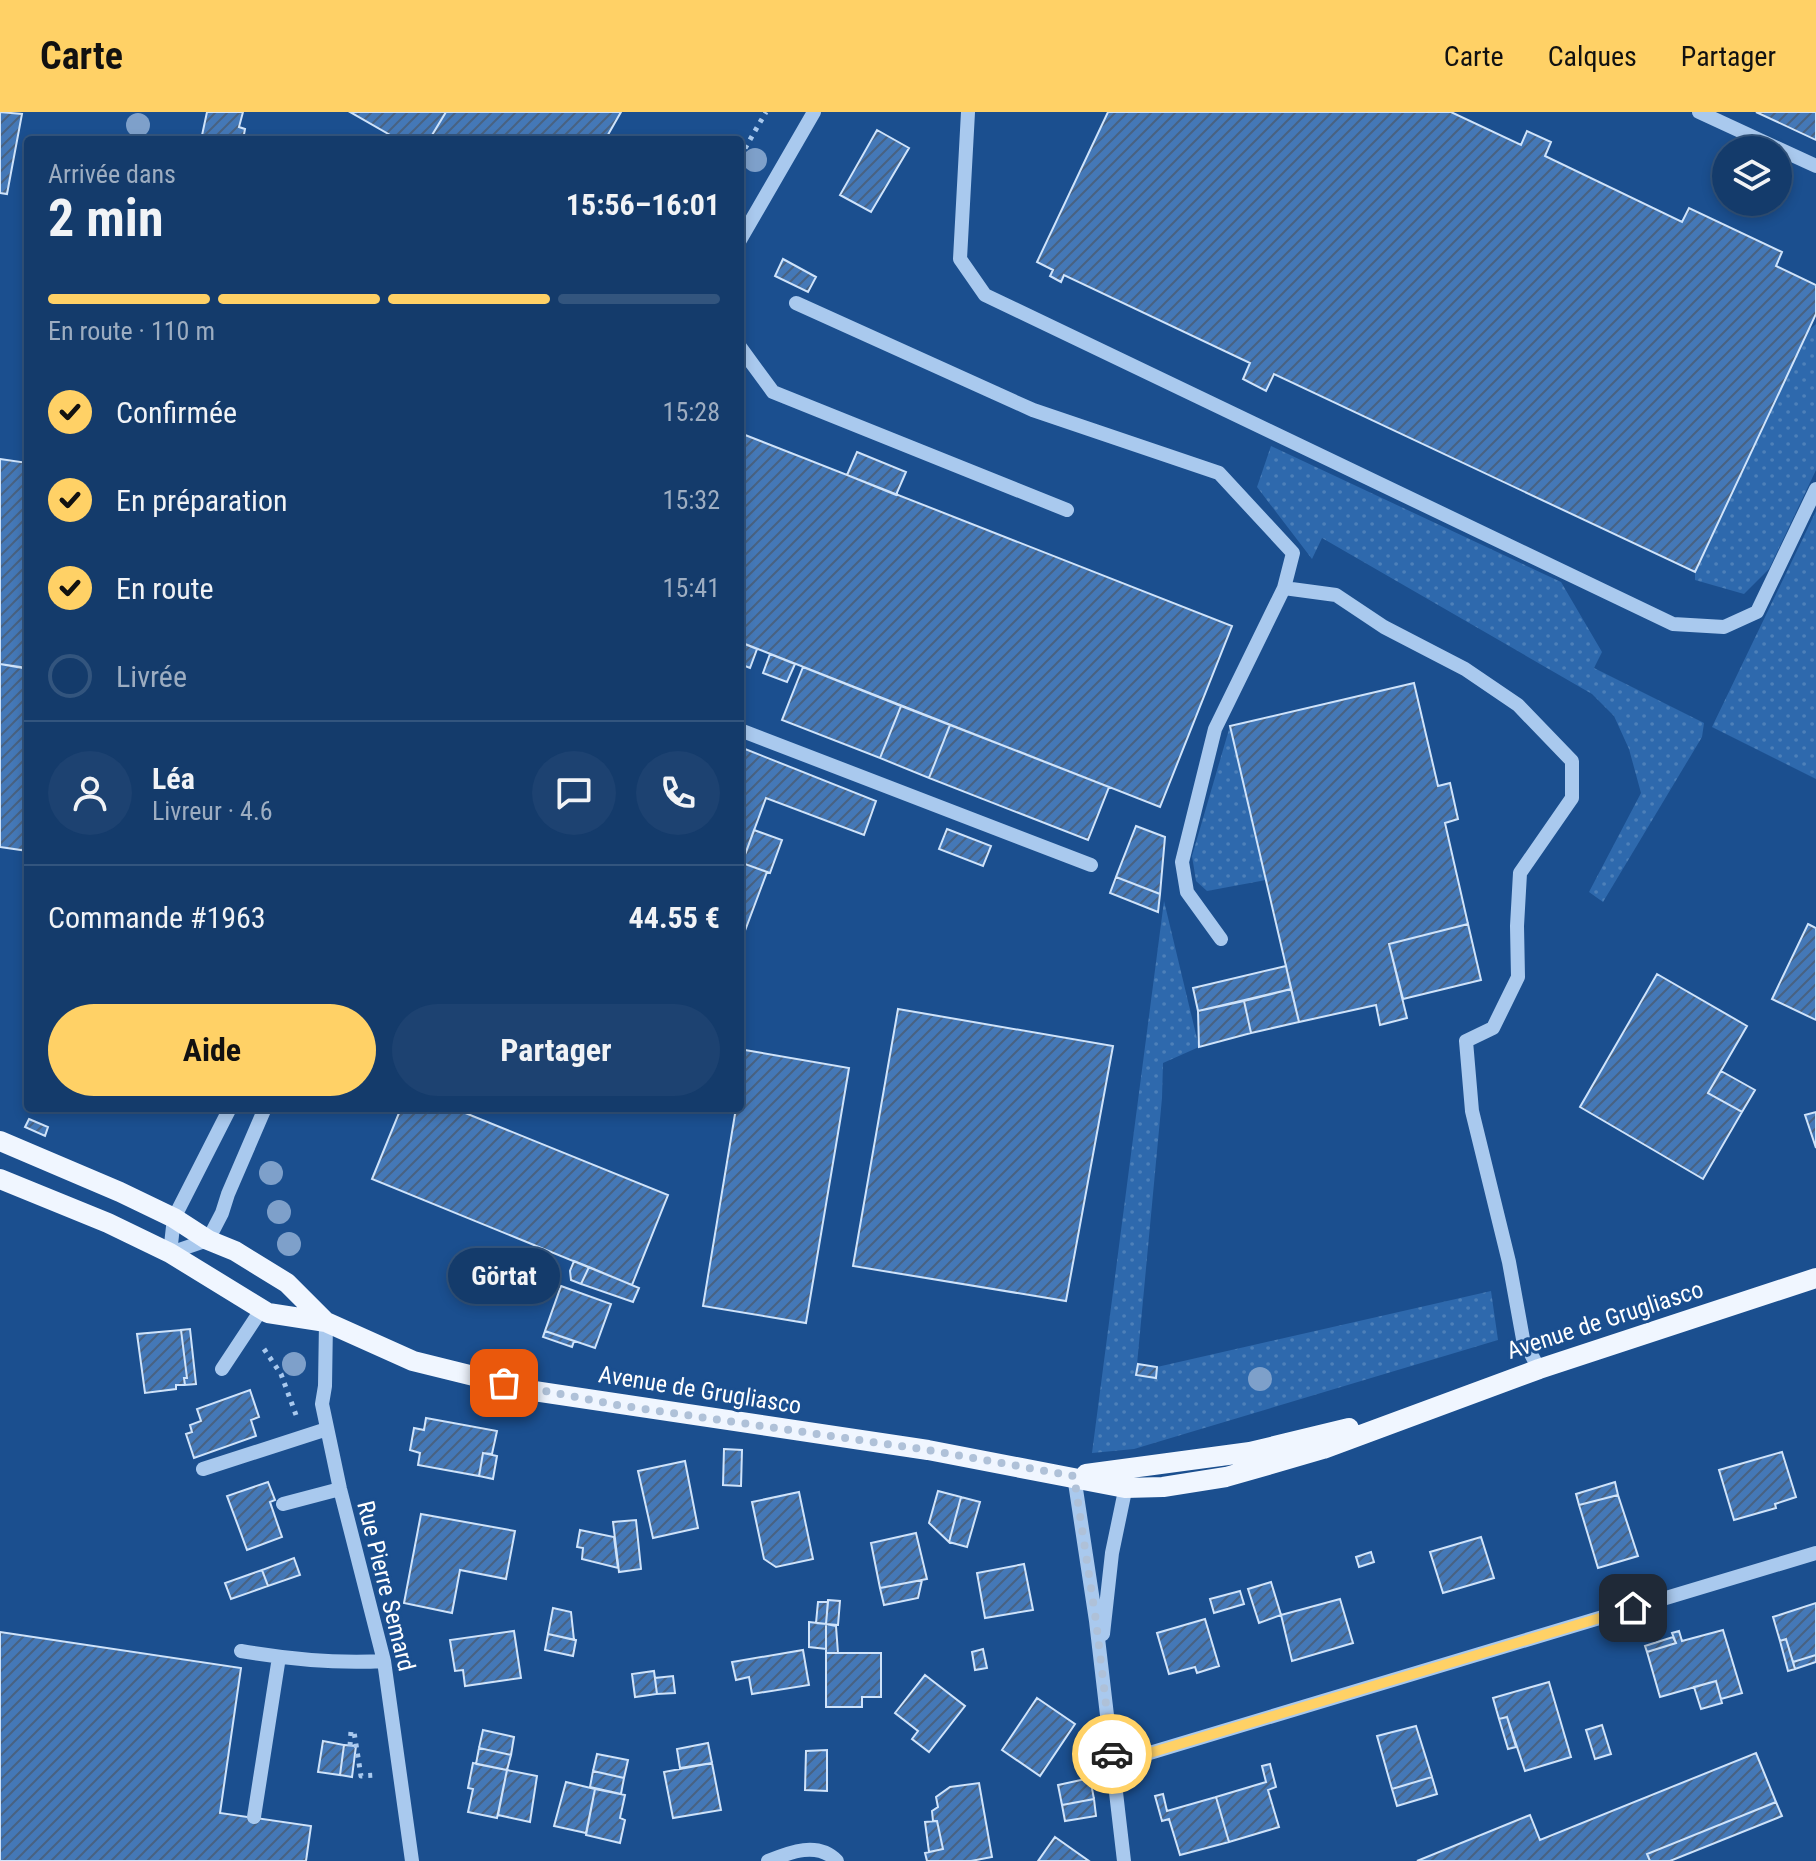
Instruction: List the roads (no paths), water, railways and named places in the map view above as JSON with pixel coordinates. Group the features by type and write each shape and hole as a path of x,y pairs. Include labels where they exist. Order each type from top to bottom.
{"main road":[{"name":"Avenue de Grugliasco","path":"0,1141 120,1192 174,1218 208,1240 235,1251 287,1283 326,1322"},
{"name":"Avenue de Grugliasco","path":"0,1179 108,1223 170,1253 261,1310 326,1322 413,1361 534,1391 928,1450 1074,1476 1127,1478 1163,1487 1226,1477 1323,1449 1539,1369 1816,1278"}],"street":[{"path":"744,233 814,112"},
{"path":"968,112 960,259 985,295 1673,624 1724,627 1757,612 1816,489"},
{"path":"1699,112 1816,166"},
{"path":"796,303 1033,410 1219,473 1293,553 1284,588 1215,729 1182,862 1187,892 1221,939"},
{"path":"744,352 773,392 1067,510"},
{"path":"1284,588 1336,595 1384,627 1465,669 1518,705 1572,761 1572,798 1520,873 1518,977 1493,1028 1466,1041 1472,1111 1509,1262 1523,1339 1539,1369"},
{"path":"744,732 1091,865"},
{"path":"228,1112 174,1218 170,1253 208,1240 263,1112"},
{"path":"222,1369 261,1310"},
{"name":"Rue Pierre Semard","path":"326,1322 322,1404 340,1489 384,1661 412,1859"},
{"path":"203,1469 327,1429"},
{"path":"1074,1476 1101,1659 1124,1861"},
{"path":"1101,1659 1112,1553 1127,1478"},
{"path":"283,1504 340,1489"},
{"path":"1113,1764 1816,1553"},
{"path":"241,1651 360,1663 384,1661"},
{"path":"254,1817 279,1657"},
{"path":"768,1861 797,1849 830,1853 837,1861"},
{"path":"412,1859 427,1861"}],"place":[{"name":"Görtat","path":"504,1383"}]}
